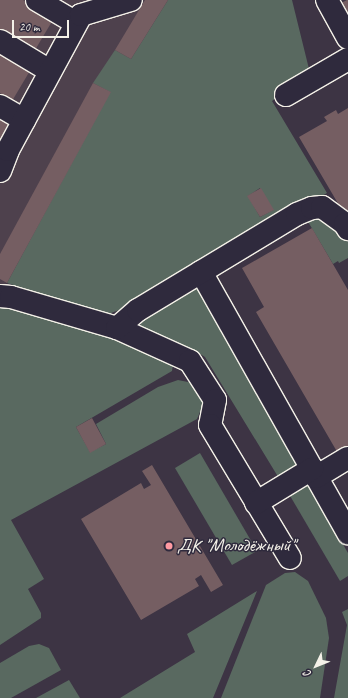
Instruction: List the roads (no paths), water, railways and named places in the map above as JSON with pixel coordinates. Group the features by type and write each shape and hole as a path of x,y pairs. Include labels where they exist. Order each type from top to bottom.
{"street":[{"path":"38,0 76,12 131,0"},
{"path":"327,0 348,38"},
{"path":"0,170 8,150 50,71 76,12"},
{"path":"0,41 50,71"},
{"path":"286,95 348,59"},
{"path":"0,106 24,120"},
{"path":"117,328 138,310 297,214 312,208 322,207 340,220 348,229"},
{"path":"201,272 348,534"},
{"path":"0,296 11,297 117,328 190,361 215,400 210,425 290,558"},
{"path":"256,503 314,473 348,458"}],"place":[{"name":"ДК \"Молодёжный\"","path":"169,546"}]}
